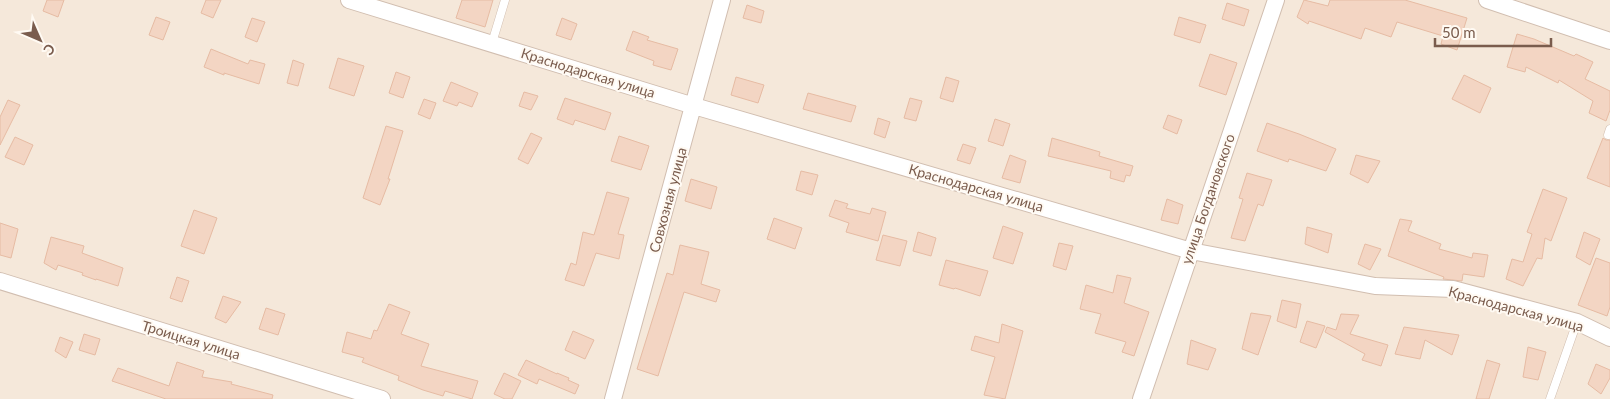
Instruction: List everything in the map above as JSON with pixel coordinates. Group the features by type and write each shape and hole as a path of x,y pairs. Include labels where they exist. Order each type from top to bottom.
{"street":[{"name":"Краснодарская улица","path":"349,0 694,106 1191,251 1375,286 1453,290 1577,322 1610,338"},
{"name":"Совхозная улица","path":"613,399 722,0"},
{"name":"улица Богдановского","path":"1141,399 1276,0"},
{"path":"1487,0 1610,41"},
{"name":"Троицкая улица","path":"0,281 382,399"}],"lane":[{"path":"492,43 505,0"},
{"path":"1550,399 1577,322"}],"shaded area":[{"path":"0,0 1610,0 1610,399 0,399"}],"building":[{"path":"47,0 64,0 58,17 43,11"},
{"path":"206,0 221,0 213,18 201,13"},
{"path":"462,0 493,0 485,27 456,18"},
{"path":"1304,0 1328,6 1330,0 1405,0 1467,18 1457,50 1441,44 1443,36 1397,22 1391,37 1365,28 1361,39 1309,21 1308,24 1297,17"},
{"path":"1227,3 1249,10 1244,26 1222,19"},
{"path":"747,5 764,11 761,23 743,18"},
{"path":"156,17 170,22 163,40 149,35"},
{"path":"1179,17 1206,25 1200,43 1174,35"},
{"path":"252,18 265,22 257,42 245,37"},
{"path":"562,18 577,24 571,40 556,35"},
{"path":"633,31 649,37 647,40 678,49 671,70 653,65 654,61 626,50"},
{"path":"1517,34 1574,56 1576,54 1593,62 1585,79 1610,91 1610,110 1606,121 1589,113 1593,101 1559,80 1558,83 1526,67 1525,72 1507,67"},
{"path":"211,49 248,64 250,60 265,64 259,84 224,73 224,75 204,67"},
{"path":"1210,54 1237,63 1226,95 1199,86"},
{"path":"338,58 364,66 354,96 329,88"},
{"path":"293,60 304,64 298,86 287,83"},
{"path":"396,72 410,77 403,98 389,93"},
{"path":"1464,75 1491,88 1480,113 1452,99"},
{"path":"736,77 764,85 758,103 731,95"},
{"path":"946,77 959,81 953,102 940,98"},
{"path":"451,82 478,93 472,107 459,102 457,106 443,101"},
{"path":"524,92 538,96 531,110 519,106"},
{"path":"808,93 856,106 851,122 803,109"},
{"path":"565,98 611,113 605,130 575,120 573,125 557,119"},
{"path":"910,98 922,101 916,121 904,118"},
{"path":"424,99 436,103 430,119 418,114"},
{"path":"8,100 20,105 0,145 0,117"},
{"path":"1168,115 1182,120 1177,134 1163,128"},
{"path":"878,118 890,122 885,138 874,134"},
{"path":"995,119 1010,124 1003,146 988,141"},
{"path":"1267,123 1336,149 1326,171 1289,159 1288,162 1257,151"},
{"path":"386,126 403,131 388,179 390,179 380,205 363,198"},
{"path":"531,133 542,138 528,164 518,159"},
{"path":"619,136 649,146 641,170 611,161"},
{"path":"15,137 33,145 24,165 5,157"},
{"path":"1052,138 1100,152 1099,156 1133,166 1130,176 1126,175 1124,182 1110,178 1111,171 1048,156"},
{"path":"1603,138 1610,140 1610,187 1587,178"},
{"path":"963,144 976,148 970,164 957,160"},
{"path":"1010,155 1026,161 1020,183 1002,178"},
{"path":"1356,155 1380,161 1368,183 1350,174"},
{"path":"801,171 818,175 812,195 796,190"},
{"path":"1247,173 1272,180 1263,206 1258,204 1245,241 1231,238 1243,199 1239,198"},
{"path":"691,179 717,187 711,209 685,201"},
{"path":"1543,189 1567,198 1551,241 1545,238 1542,259 1537,258 1523,286 1506,279 1512,259 1523,262 1532,234 1527,232"},
{"path":"607,192 629,198 618,234 624,235 619,259 596,253 584,286 565,280 571,263 576,265 583,232 594,235"},
{"path":"1167,199 1183,205 1178,224 1161,220"},
{"path":"835,200 848,204 846,208 870,214 872,208 886,212 878,241 846,232 849,223 829,216"},
{"path":"194,210 217,218 204,254 181,246"},
{"path":"774,218 802,228 795,249 767,239"},
{"path":"1400,219 1412,221 1408,231 1441,244 1439,249 1472,258 1473,253 1488,255 1484,277 1463,274 1462,281 1443,279 1444,277 1388,256"},
{"path":"0,223 18,229 11,258 0,255"},
{"path":"1003,226 1023,233 1013,264 993,258"},
{"path":"1307,227 1332,234 1328,253 1305,244"},
{"path":"918,232 936,238 931,256 913,251"},
{"path":"1584,232 1600,239 1590,265 1576,257"},
{"path":"883,235 907,241 900,266 876,260"},
{"path":"51,237 84,246 82,253 123,268 118,286 96,280 82,275 83,273 58,265 56,270 44,263"},
{"path":"1059,243 1073,246 1066,270 1053,266"},
{"path":"1365,244 1381,249 1370,270 1358,264"},
{"path":"680,245 709,252 701,284 720,290 716,302 684,292 658,376 637,369 667,273 673,275"},
{"path":"1596,258 1610,263 1610,307 1607,316 1578,305"},
{"path":"946,260 988,271 980,296 939,285"},
{"path":"1117,275 1131,278 1124,303 1149,312 1134,356 1122,352 1126,342 1095,333 1101,314 1080,309 1086,285 1113,293"},
{"path":"177,277 189,281 182,302 170,298"},
{"path":"223,296 241,302 226,323 215,318"},
{"path":"1282,300 1301,304 1296,328 1277,321"},
{"path":"389,304 410,312 401,334 429,344 421,366 478,381 472,399 445,391 443,396 423,390 398,380 399,376 362,362 364,358 342,352 347,332 371,339 374,330 377,331"},
{"path":"266,308 285,314 278,335 259,329"},
{"path":"1251,313 1271,316 1258,355 1242,349"},
{"path":"1341,314 1359,315 1350,334 1388,345 1381,366 1362,360 1365,354 1325,332 1327,327 1336,330"},
{"path":"1307,321 1325,326 1316,348 1300,342"},
{"path":"1002,324 1023,331 1005,399 984,395 995,357 971,350 975,336 999,343"},
{"path":"1404,327 1459,335 1452,355 1425,340 1420,359 1395,354"},
{"path":"573,331 594,340 585,359 565,350"},
{"path":"84,334 100,339 95,355 79,350"},
{"path":"60,337 73,342 66,358 55,351"},
{"path":"1191,340 1216,349 1208,370 1187,364"},
{"path":"1528,347 1546,352 1538,380 1523,377"},
{"path":"526,360 569,378 568,380 579,385 575,394 539,379 537,384 518,375"},
{"path":"1487,360 1500,364 1489,399 1476,399"},
{"path":"177,362 204,371 202,377 232,382 231,384 273,395 272,399 166,399 112,381 118,368 169,386"},
{"path":"1596,364 1610,370 1610,378 1601,394 1588,384"},
{"path":"504,373 521,381 512,399 505,399 494,394"}]}
